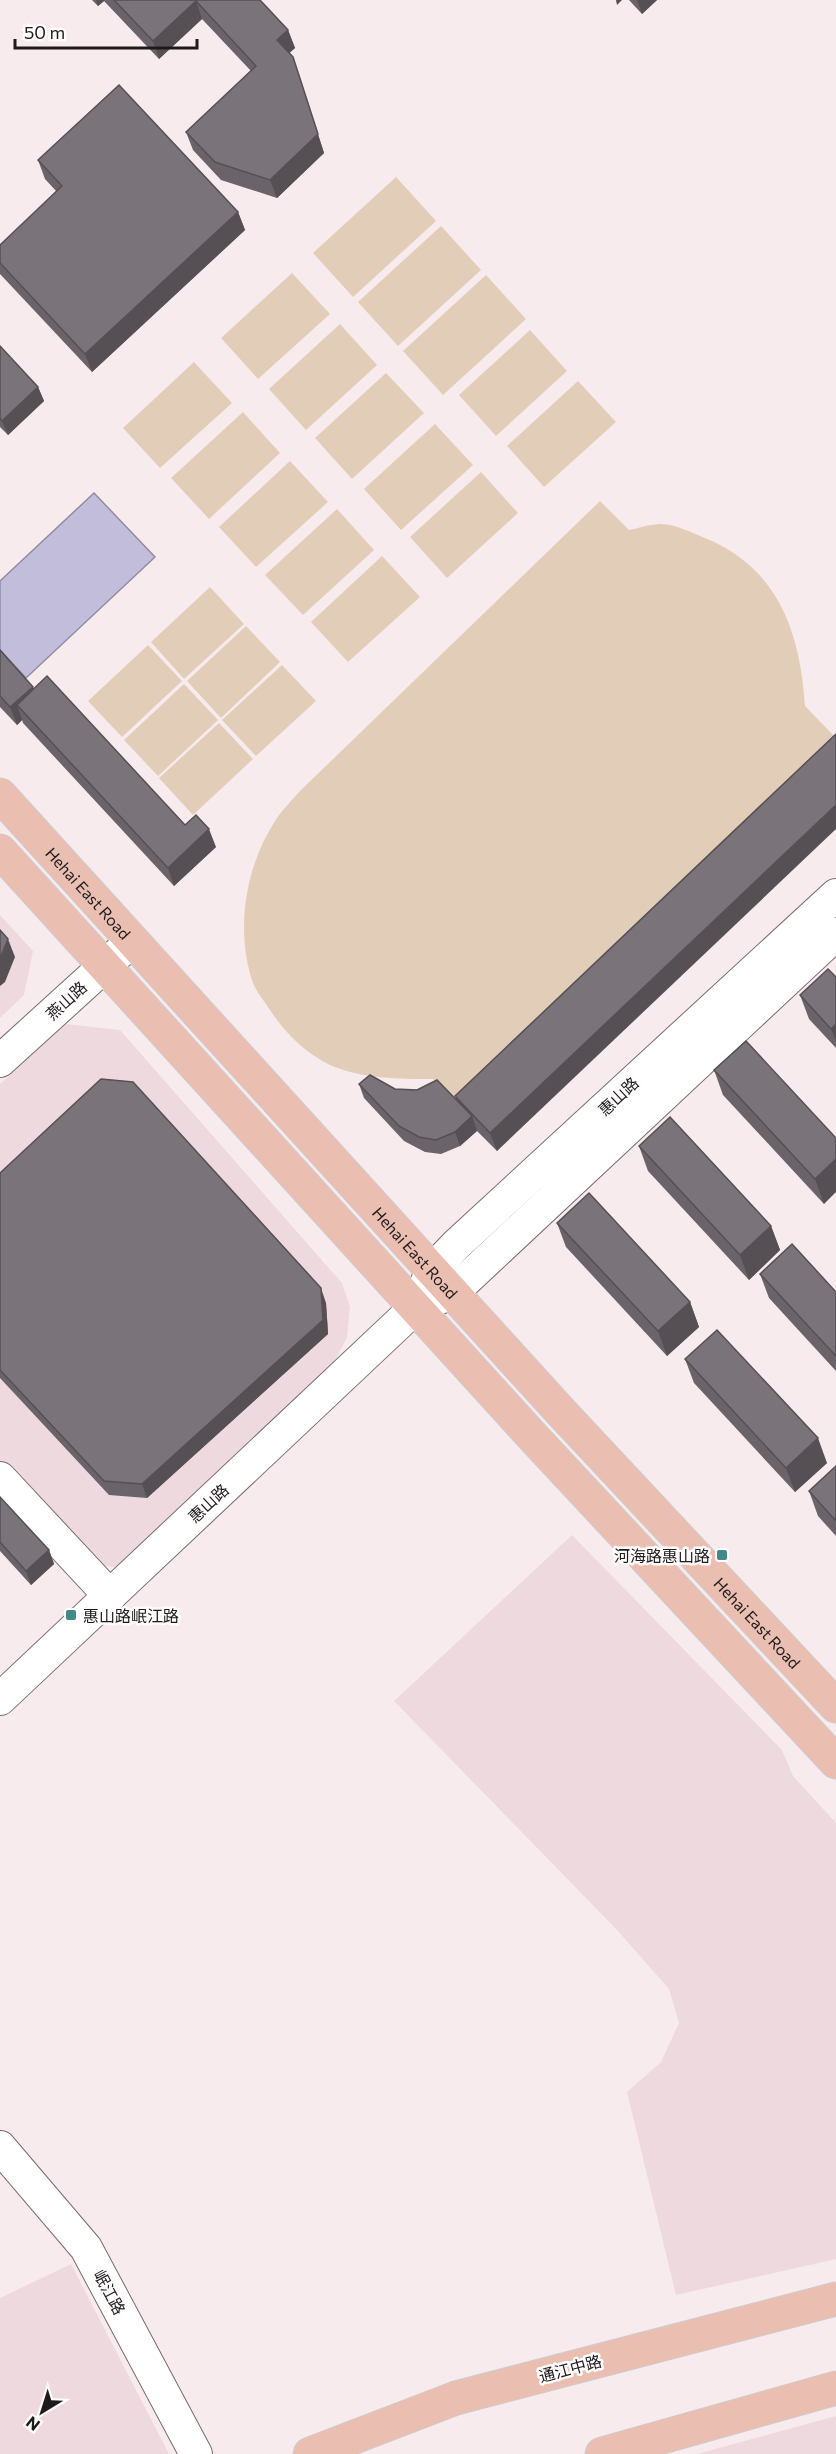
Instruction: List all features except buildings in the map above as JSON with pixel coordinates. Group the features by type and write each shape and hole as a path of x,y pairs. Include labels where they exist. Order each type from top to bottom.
{"main road":[{"name":"Hehai East Road","path":"0,795 442,1282 836,1706"},
{"path":"0,851 415,1308 836,1762"},
{"name":"通江中路","path":"310,2454 456,2398 836,2299"},
{"path":"602,2454 836,2388"}],"street":[{"name":"惠山路","path":"0,1699 415,1308 836,895"},
{"name":"惠山路","path":"442,1282 836,934"},
{"name":"燕山路","path":"0,1060 132,941"},
{"path":"0,1478 110,1596"},
{"name":"岷江路","path":"0,2146 86,2248 196,2454"}],"shaded area":[{"path":"396,177 436,221 353,297 313,253"},
{"path":"441,226 481,270 398,346 358,302"},
{"path":"292,273 330,314 258,379 221,338"},
{"path":"486,275 526,319 443,395 403,351"},
{"path":"340,324 377,365 306,430 269,389"},
{"path":"530,330 567,371 496,436 459,395"},
{"path":"194,362 232,403 160,468 123,428"},
{"path":"386,373 424,413 352,479 315,438"},
{"path":"578,381 616,422 544,487 507,446"},
{"path":"243,412 280,453 209,519 171,478"},
{"path":"435,424 473,465 401,530 364,489"},
{"path":"290,461 328,502 256,567 219,527"},
{"path":"481,472 518,513 447,578 410,537"},
{"path":"94,493 155,557 26,678 0,650 0,581"},
{"path":"600,501 629,530 657,524 677,527 730,551 751,566 780,605 790,628 798,652 805,706 836,738 461,1106 433,1079 368,1076 330,1065 312,1055 289,1034 253,983 245,943 244,921 250,879 265,839 278,817 301,790"},
{"path":"337,509 374,550 303,615 265,575"},
{"path":"382,556 420,597 348,662 311,622"},
{"path":"210,587 244,624 184,679 151,642"},
{"path":"246,626 280,662 221,718 187,681"},
{"path":"148,645 182,681 122,737 88,701"},
{"path":"282,665 316,701 256,756 222,720"},
{"path":"184,684 218,720 158,776 124,740"},
{"path":"219,723 253,759 193,815 159,778"},
{"path":"0,915 33,951 24,995 0,1018"},
{"path":"66,1024 120,1030 342,1283 350,1307 347,1338 329,1371 120,1568 86,1563 0,1470 0,1084"},
{"path":"572,1535 782,1750 793,1776 836,1823 836,2259 676,2295 627,2092 661,2062 679,2023 669,1989 617,1930 394,1701"},
{"path":"71,2264 169,2454 0,2454 0,2298"},
{"path":"836,2416 836,2454 697,2454"}],"place":[{"name":"河海路惠山路","path":"722,1555"},
{"name":"惠山路岷江路","path":"71,1615"}]}
